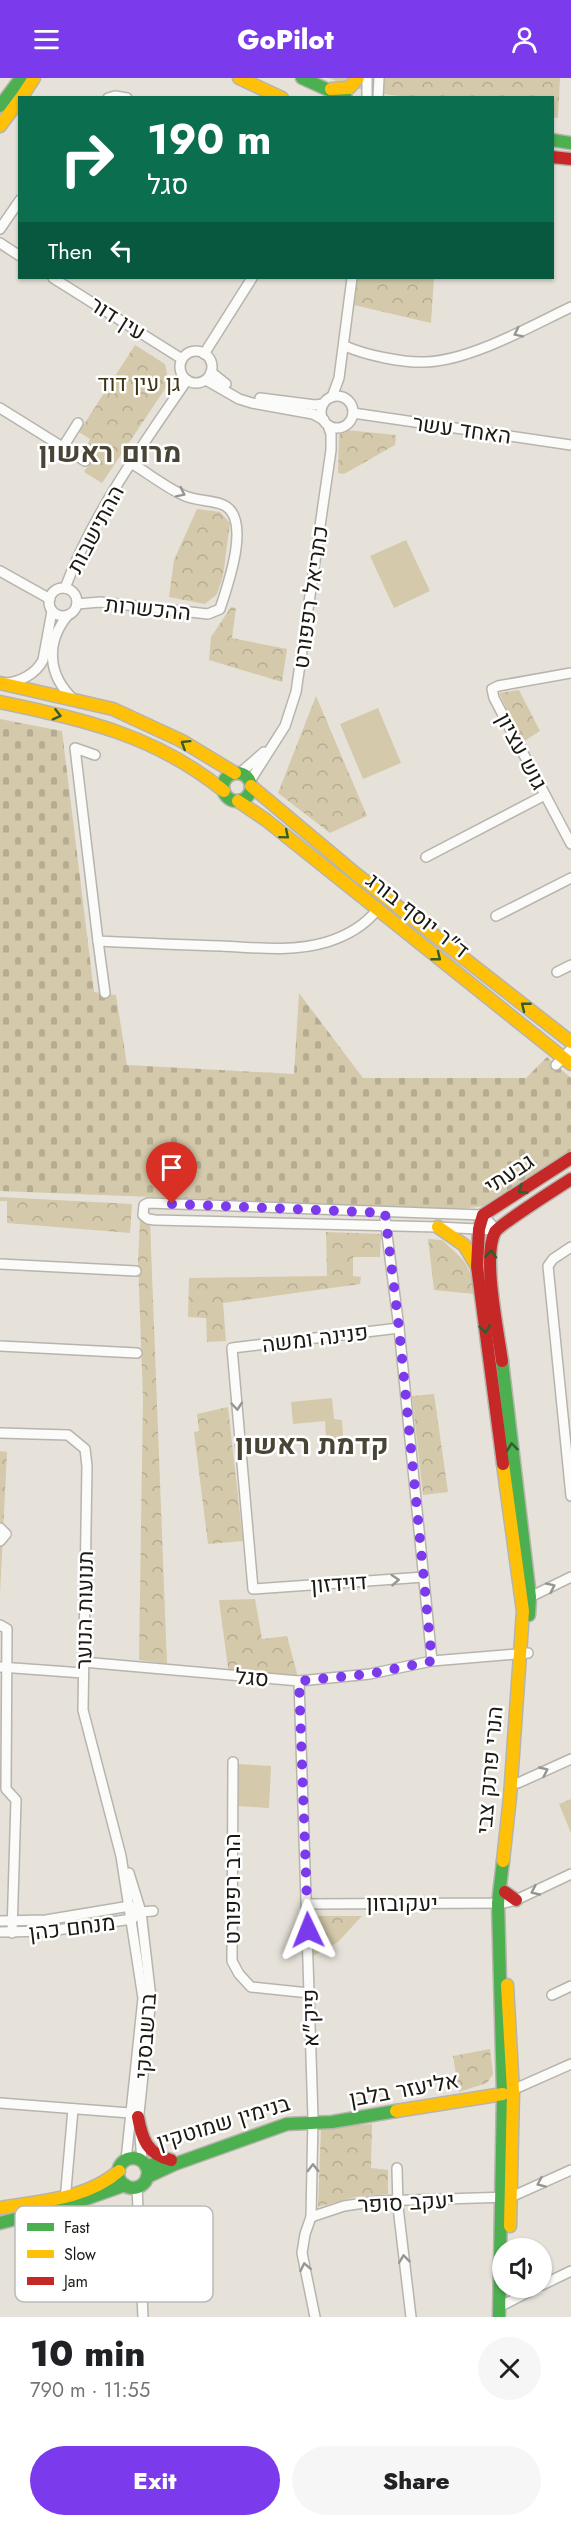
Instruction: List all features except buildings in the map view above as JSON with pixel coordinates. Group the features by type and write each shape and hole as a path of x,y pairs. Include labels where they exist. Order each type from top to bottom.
{"street":[{"path":"0,106 21,78"},
{"path":"21,96 34,78"},
{"path":"239,78 278,96"},
{"path":"302,78 342,96"},
{"path":"326,89 349,88 358,78"},
{"path":"367,78 367,96"},
{"path":"378,96 379,78"},
{"path":"0,126 18,101"},
{"path":"554,140 571,143"},
{"path":"554,157 571,159"},
{"path":"0,229 18,203"},
{"path":"0,243 18,255"},
{"name":"עין דור","path":"55,279 182,359"},
{"path":"204,354 251,279"},
{"path":"326,423 321,412 324,404 337,388 345,346 352,279"},
{"path":"345,346 362,354 425,362 468,353 510,337 571,307"},
{"path":"190,353 204,354 211,362 208,376 196,383 187,380 181,373 182,359 190,353"},
{"path":"208,376 239,399 313,414 339,428 347,425 353,413 352,405 343,397 340,372"},
{"path":"208,376 242,394 284,401 324,404"},
{"name":"ההתישבות","path":"65,588 78,554 132,463 187,380"},
{"path":"332,397 343,397"},
{"path":"0,408 84,461"},
{"name":"האחד עשר","path":"353,413 571,445"},
{"path":"63,447 78,423"},
{"name":"כתריאל רפפורט","path":"326,423 331,442"},
{"name":"כתריאל רפפורט","path":"244,778 285,726 297,692 331,442 339,428"},
{"name":"ההכשרות","path":"77,604 100,602 208,614 219,609 230,580 238,535 236,517 226,507 184,496 132,463"},
{"path":"0,583 1,572 50,599"},
{"path":"1,683 24,679 39,667 43,660 52,611 50,599 57,590 65,588 73,592 77,604 74,611 58,628 52,667 64,690 74,699"},
{"path":"52,611 59,616 68,615"},
{"name":"גוש עציון","path":"571,673 492,689 494,698 571,844"},
{"name":"ד\"ר יוסף בורג","path":"1,683 113,709 137,718 182,741 244,778 356,874 571,1042"},
{"path":"0,702 112,728 192,767 224,791 229,798 238,801 249,795 244,778 225,779 224,791"},
{"path":"95,755 75,748 105,993"},
{"path":"426,857 545,795"},
{"name":"ד\"ר יוסף בורג","path":"238,801 266,820 565,1059"},
{"path":"496,916 571,878"},
{"path":"98,941 300,947 328,941 352,930 368,921 376,910"},
{"path":"556,972 571,965"},
{"name":"גבעתי","path":"479,1229 483,1215 571,1158"},
{"name":"גבעתי","path":"496,1230 571,1179"},
{"path":"148,1203 483,1215 496,1230 155,1220 143,1215 144,1205 148,1203"},
{"path":"385,1213 399,1328 432,1661"},
{"path":"438,1227 464,1245 477,1266"},
{"name":"הנרי פרנק צבי","path":"479,1229 477,1266 523,1611 524,1652 518,1783 506,1899"},
{"name":"הנרי פרנק צבי","path":"496,1230 491,1245 490,1263 530,1597 510,1797 506,1899 509,2238"},
{"path":"571,1246 553,1259 548,1266 571,1496"},
{"path":"0,1264 136,1271"},
{"name":"פנינה ומשה","path":"253,1590 232,1348 399,1328"},
{"path":"0,1346 137,1353"},
{"name":"תנועות הנוער","path":"0,1433 68,1435 84,1449 87,1466 83,1710 122,1856 141,1912"},
{"path":"0,1528 6,1534 0,1541"},
{"name":"דוידזון","path":"253,1590 424,1577"},
{"path":"530,1597 571,1578"},
{"path":"0,1625 7,1629 3,1668 6,1789 16,1800 12,1933"},
{"name":"סגל","path":"83,1662 299,1681 370,1674 432,1661 524,1652"},
{"path":"3,1668 83,1673"},
{"name":"פיק\"א","path":"299,1681 313,2121 312,2217 305,2234 302,2253 315,2317"},
{"path":"518,1783 571,1758"},
{"name":"הרב רפפורט","path":"233,1762 232,1961 238,1974 251,1987 309,1993"},
{"name":"תנועות הנוער","path":"122,1856 132,1920"},
{"path":"506,1899 571,1874"},
{"name":"יעקובזון","path":"307,1904 506,1899"},
{"name":"מנחם כהן","path":"0,1921 46,1920 129,1906 141,1912 153,1911"},
{"name":"מנחם כהן","path":"0,1932 50,1931 132,1920 141,1912"},
{"name":"ברשבסקי","path":"126,2160 151,1998 141,1912"},
{"name":"ברשבסקי","path":"132,1920 143,1998 134,2115 145,2168"},
{"path":"552,1995 571,1986"},
{"path":"508,2089 528,2084 571,2064"},
{"name":"אליעזר בלבן","path":"313,2121 332,2122 508,2089"},
{"path":"0,2103 134,2115 142,2141 149,2152 172,2160"},
{"path":"65,2201 72,2109"},
{"name":"בנימין שמוטקין","path":"145,2168 286,2120 313,2121"},
{"name":"בנימין שמוטקין","path":"145,2168 175,2164 287,2124 313,2121"},
{"path":"19,2206 65,2201 143,2184 145,2168 133,2158 126,2160 119,2171 100,2187 65,2201 50,2206"},
{"path":"397,2168 398,2201 411,2317"},
{"path":"507,2197 571,2170"},
{"path":"119,2171 120,2179 131,2186"},
{"path":"131,2186 133,2206"},
{"name":"הנרי פרנק צבי","path":"499,2317 507,2197"},
{"name":"יעקב סופר","path":"312,2217 344,2206 377,2201 507,2197"},
{"path":"0,2208 15,2206"},
{"path":"0,2223 15,2218"},
{"path":"552,2280 571,2271"},
{"path":"506,2311 523,2298"},
{"path":"142,2302 143,2317"}],"green space":[{"path":"330,78 560,78 558,118 554,117 554,96 401,96 352,87"},
{"path":"357,279 434,279 431,323 354,305"},
{"name":"גן עין דוד","path":"135,345 165,364 169,383 102,483 84,472 91,461 83,455 90,439 79,432"},
{"path":"346,430 396,435 395,445 344,474 338,473 339,435"},
{"path":"197,509 220,512 230,523 223,576 217,594 205,604 169,597 174,560"},
{"path":"406,540 430,591 394,608 370,556"},
{"path":"231,607 236,608 232,638 287,649 282,682 209,660 211,637"},
{"path":"519,690 540,731 523,742 499,693"},
{"path":"316,696 367,816 330,833 278,793"},
{"path":"378,708 401,763 363,779 340,724"},
{"path":"0,719 62,731 94,992 116,995 127,1065 294,1074 299,993 363,1078 526,1078 547,1057 571,1078 571,1150 483,1206 462,1209 0,1191"},
{"path":"0,1197 132,1204 130,1233 7,1223 7,1201 0,1201"},
{"path":"140,1220 150,1222 167,1664 139,1660 143,1398 138,1261"},
{"path":"326,1232 381,1234 380,1257 353,1257 353,1276 361,1277 360,1284 223,1303 226,1341 207,1342 206,1318 188,1317 189,1278 327,1276"},
{"path":"428,1239 442,1240 461,1258 471,1275 475,1294 434,1290"},
{"path":"434,1394 448,1492 423,1495 412,1396"},
{"path":"332,1398 334,1419 342,1420 344,1453 327,1454 325,1421 293,1424 291,1402"},
{"path":"228,1407 243,1541 208,1544 194,1432 199,1431 197,1414"},
{"path":"0,1451 7,1452 0,1594"},
{"path":"255,1599 262,1639 287,1636 299,1681 229,1675 219,1600"},
{"path":"238,1764 271,1766 269,1808 236,1806"},
{"path":"571,1799 571,1833 559,1804"},
{"path":"312,1916 362,1916 338,1942 313,1956"},
{"path":"490,2049 493,2074 487,2083 459,2092 453,2056"},
{"path":"372,2124 371,2168 388,2170 388,2194 355,2197 318,2207 321,2128"}],"traffic: fast":[{"path":"0,106 21,78"},
{"path":"302,78 342,96"},
{"path":"554,140 571,143"},
{"path":"237,773 247,777 251,787 247,797 237,801 227,797 223,787 227,777 237,773"},
{"path":"502,1361 530,1597 529,1615"},
{"path":"499,2317 503,2094 498,1903 503,1861"},
{"path":"147,2177 175,2164 287,2124 332,2122 396,2111"},
{"path":"133,2158 139,2159 147,2167 148,2173 147,2179 139,2187 133,2188 127,2187 119,2179 118,2173 119,2167 127,2159 133,2158"},
{"path":"146,2166 166,2162"},
{"path":"66,2206 125,2185"},
{"path":"0,2223 15,2219"}],"traffic: slow":[{"path":"22,96 34,78"},
{"path":"239,78 278,96"},
{"path":"331,89 349,88 358,78"},
{"path":"0,126 18,102"},
{"path":"0,683 113,709 182,741 235,773"},
{"path":"0,702 90,723 118,732 172,756 224,791"},
{"path":"251,786 356,874 571,1042"},
{"path":"238,801 266,820 571,1064"},
{"path":"438,1227 464,1245 476,1265"},
{"path":"503,1464 523,1611 510,1797 503,1861"},
{"path":"507,1985 513,2091 510,2226"},
{"path":"396,2111 503,2094"},
{"path":"0,2208 47,2201 78,2193 93,2188 119,2171"}],"traffic: jam":[{"path":"554,157 571,159"},
{"path":"503,1464 477,1266 479,1229 483,1215 571,1158"},
{"path":"502,1361 490,1275 491,1243 495,1232 571,1179"},
{"path":"505,1892 516,1900"},
{"path":"138,2117 141,2132 151,2150 171,2160"}],"district":[{"name":"מרום ראשון","path":"110,452"},
{"name":"קדמת ראשון","path":"312,1444"}],"route":[{"path":"172,1204 385,1213 399,1328 432,1661 370,1674 299,1681 308,1930"}]}
